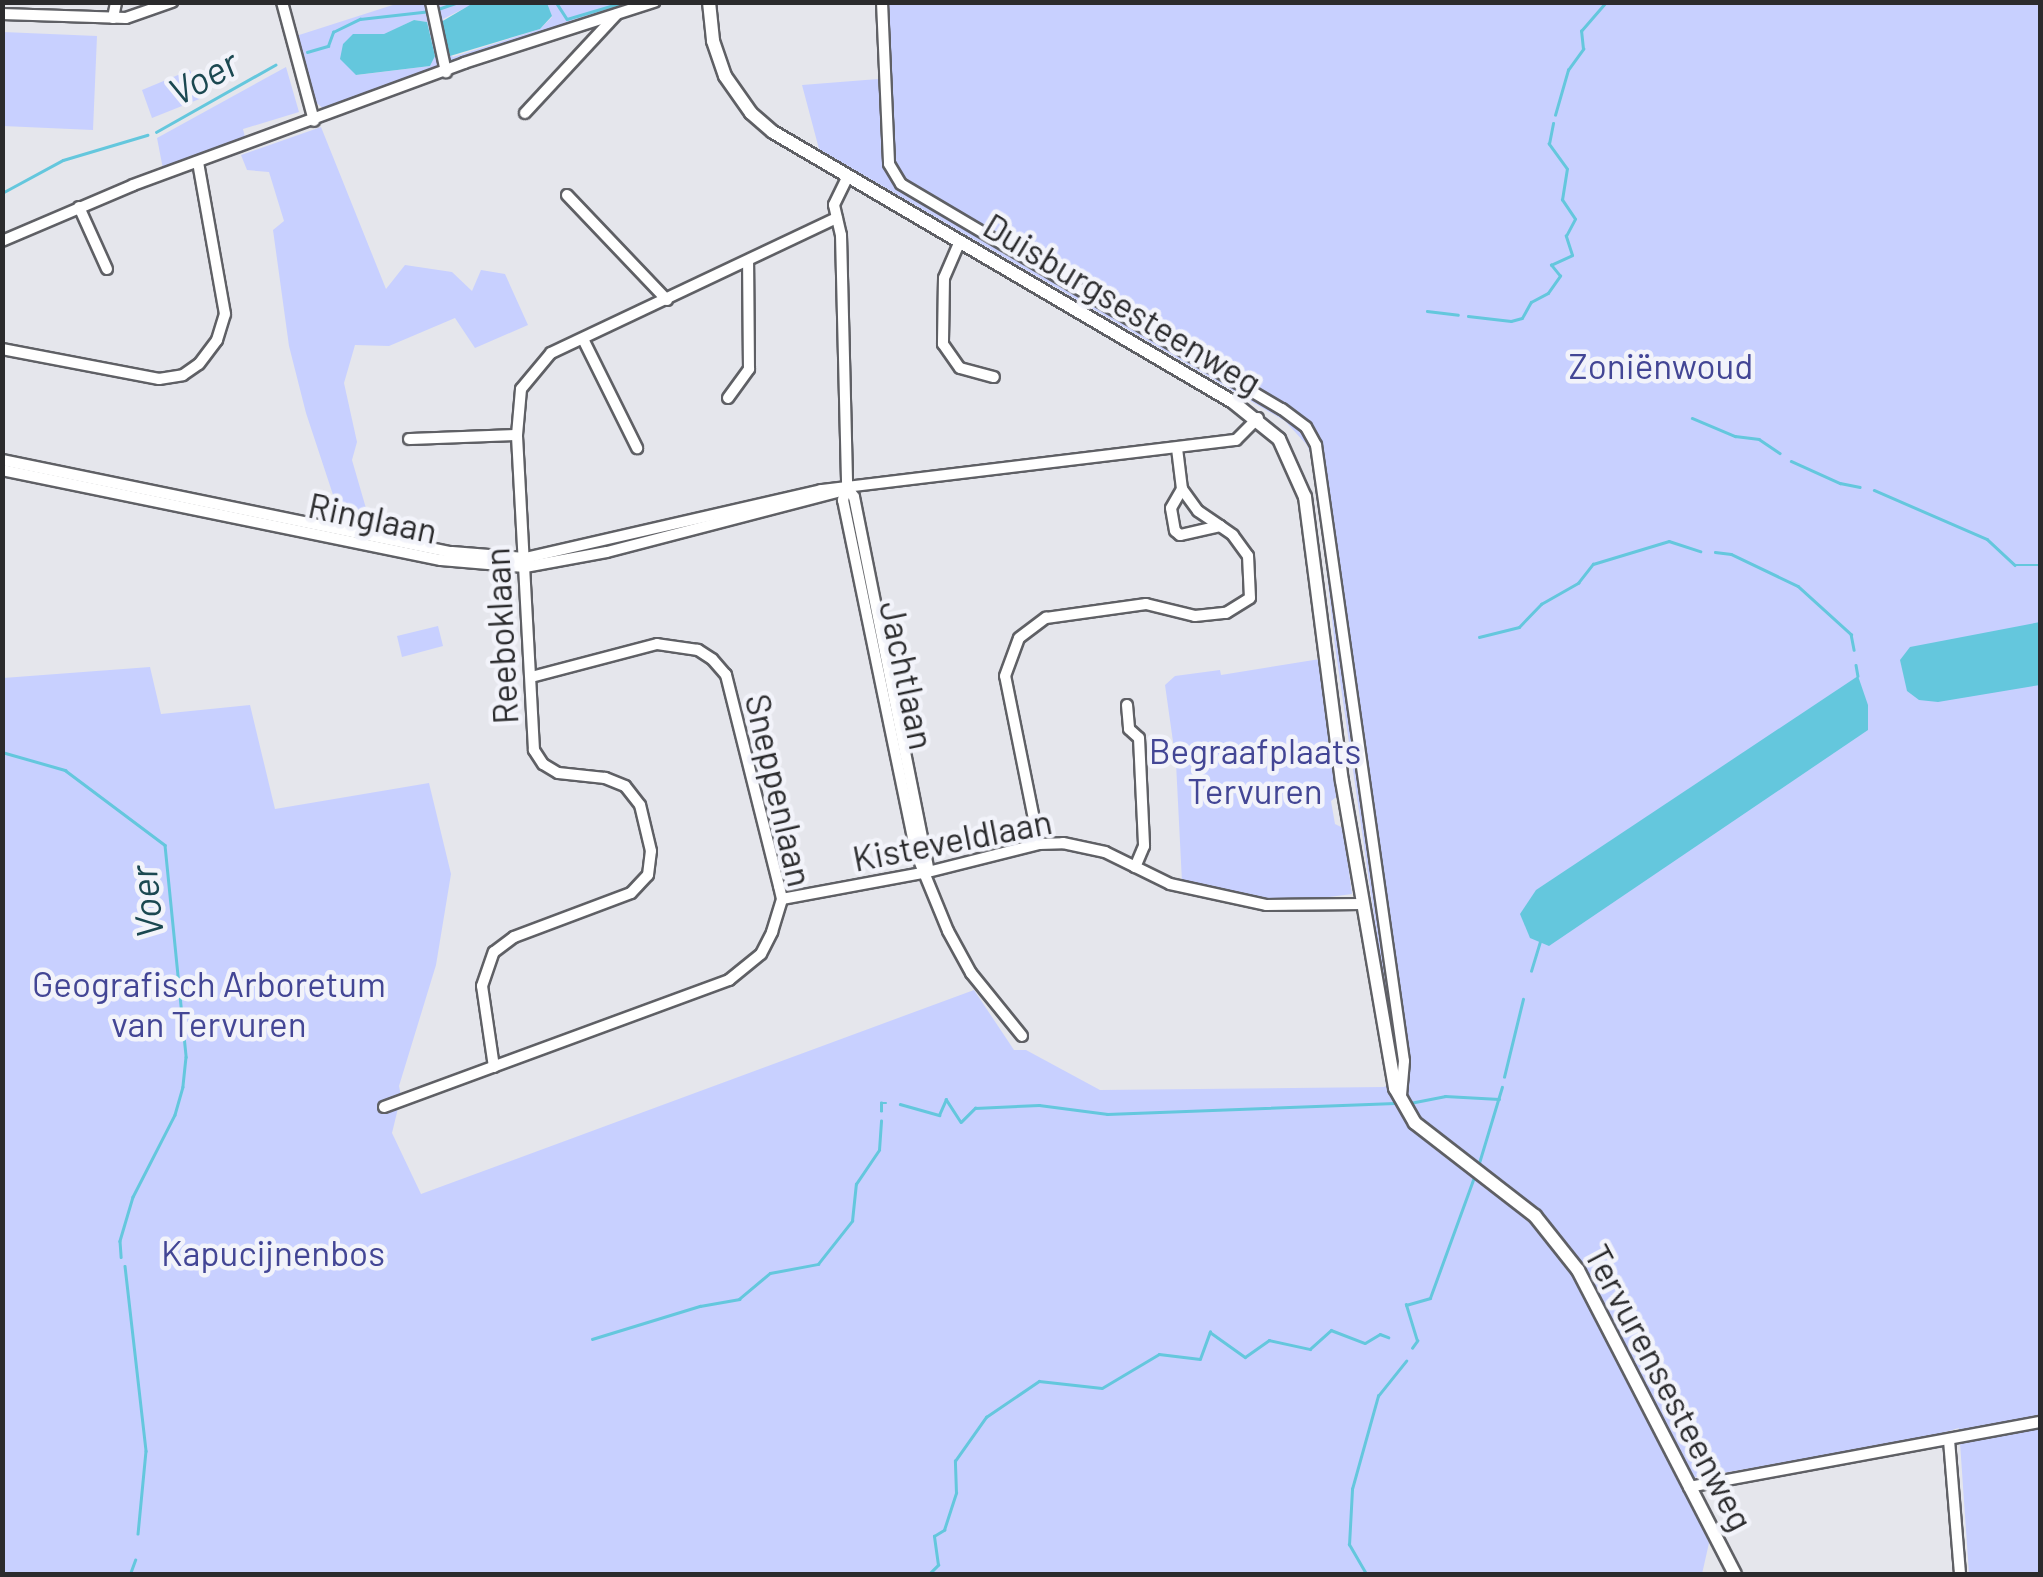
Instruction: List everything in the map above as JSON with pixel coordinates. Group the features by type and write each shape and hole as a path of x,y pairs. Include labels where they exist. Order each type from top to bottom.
{"street":[{"path":"113,18 116,2"},
{"path":"2,14 113,18 172,2"},
{"path":"282,2 314,120"},
{"path":"2,241 79,206 198,162 654,2"},
{"name":"Duisburgsesteenweg","path":"709,2 713,41 736,94 773,132 1258,418 1290,457 1304,498 1389,1070 1409,1116"},
{"path":"882,2 889,164 901,184 1306,427 1320,462 1404,1061 1400,1101"},
{"path":"432,8 446,72"},
{"path":"525,113 617,14"},
{"path":"2,349 158,379 183,374 199,364 222,329 224,297 198,162"},
{"name":"Jachtlaan","path":"848,176 834,205 841,235 847,488 843,500 916,853 928,872 948,931 972,972 1022,1036"},
{"path":"567,195 667,300"},
{"path":"79,206 107,269"},
{"name":"Reeboklaan","path":"494,1067 482,986 494,952 514,936 632,893 648,876 651,864 640,805 625,786 605,778 558,773 537,758 517,404 530,374 552,353 836,218"},
{"path":"960,240 944,278 945,351 960,368 994,378"},
{"path":"728,398 749,370 748,262"},
{"path":"584,339 637,448"},
{"name":"Ringlaan","path":"2,470 441,560 525,562 821,490 1236,440 1258,418"},
{"path":"409,439 517,436"},
{"path":"1039,844 1004,676 1012,650 1031,625 1046,618 1146,604 1195,616 1226,613 1246,604 1251,590 1248,556 1242,544 1198,511 1182,490 1177,448"},
{"name":"Ringlaan","path":"2,460 452,552 525,562"},
{"path":"1182,490 1171,508 1174,531 1180,535 1220,526"},
{"name":"Sneppenlaan","path":"384,1107 741,973 769,941 782,899 726,675 712,658 698,650 657,644 531,677"},
{"path":"1127,705 1129,729 1139,738 1144,846 1136,867"},
{"name":"Kisteveldlaan","path":"782,899 928,872 1039,844 1084,846 1183,888 1266,905 1362,904"},
{"name":"Tervurensesteenweg","path":"1409,1116 1547,1227 1578,1270 1735,1574"},
{"path":"1689,1487 2040,1422"},
{"path":"1949,1440 1960,1574"}],"green space":[{"path":"399,3 475,3 443,19 446,51 453,57 540,29 552,17 547,3 630,3 326,111 312,99 296,36","holes":["414,20 427,22 435,56 430,66 357,75 353,34 385,34"]},
{"name":"Zoniënwoud","path":"888,3 2040,3 2040,1574 1969,1574 1959,1428 1913,1441 1692,1478 1589,1278 1709,1543 1702,1574 3,1574 3,678 150,667 161,714 250,705 275,809 429,783 451,874 436,965 399,1086 401,1096 392,1133 421,1194 974,990 1014,1050 1026,1050 1100,1090 1384,1087 1398,1080 1335,646 1315,466 1307,445 1285,421 819,149 802,85 891,78"},
{"path":"3,32 97,36 93,130 3,126"},
{"path":"286,67 299,112 243,129 245,137 163,169 157,138"},
{"path":"190,70 202,98 152,118 142,90"},
{"path":"321,127 386,289 405,265 452,272 472,291 481,270 505,274 528,325 475,348 455,318 389,346 355,345 344,383 357,442 352,460 372,529 343,525 306,413 289,346 273,230 284,221 269,172 247,170 241,155"},
{"path":"438,626 443,646 402,657 397,636"},
{"name":"Begraafplaats Tervuren","path":"1320,659 1339,795 1331,801 1335,824 1343,828 1352,894 1283,903 1182,882 1176,763 1165,685 1175,676 1220,670 1221,675"}],"shaded area":[{"path":"475,2 547,3 552,16 540,29 450,56 441,22"},
{"path":"414,20 427,22 435,56 430,66 356,75 340,59 343,44 353,34 384,34"},
{"path":"2040,622 2040,685 1938,702 1919,700 1907,691 1900,660 1910,647"},
{"path":"1858,676 1868,705 1868,730 1549,946 1530,938 1520,914 1536,890"}],"waterway":[{"name":"Voer","path":"438,9 458,2"},
{"name":"Voer","path":"556,2 567,19 624,2"},
{"path":"1555,115 1568,70 1583,49 1581,31 1606,2"},
{"name":"Voer","path":"307,52 328,46 333,32 360,19 431,11"},
{"name":"Voer","path":"156,132 275,65"},
{"path":"1468,316 1511,321 1522,318 1531,302 1548,293 1560,276 1551,265 1572,255 1566,236 1575,219 1562,200 1567,169 1549,144 1553,123"},
{"name":"Voer","path":"2,193 63,160 147,135"},
{"path":"1427,311 1458,315"},
{"path":"1692,418 1735,436 1759,439 1780,453"},
{"path":"1791,461 1840,483 1860,487"},
{"path":"1874,490 1987,539 2015,565 2040,565"},
{"path":"1479,637 1519,627 1541,604 1578,583 1593,564 1669,541 1700,551"},
{"path":"1715,552 1731,554 1798,586 1851,634 1854,650"},
{"path":"1856,665 1858,676"},
{"name":"Voer","path":"2,752 65,770 165,845 186,1057 183,1087 175,1115 133,1197 120,1241 121,1257"},
{"path":"1531,971 1540,942"},
{"path":"1504,1077 1523,999"},
{"path":"1479,1163 1502,1087"},
{"path":"1410,1103 1445,1096 1499,1099"},
{"path":"900,1104 939,1115 946,1099 961,1122 975,1108 1039,1105 1107,1114 1395,1103"},
{"path":"881,1111 881,1103 886,1103"},
{"path":"592,1339 700,1306 739,1299 770,1273 818,1264 852,1221 856,1184 879,1150 881,1121"},
{"path":"1412,1348 1417,1341 1406,1305 1430,1298 1474,1177"},
{"name":"Voer","path":"125,1266 146,1451 138,1534"},
{"path":"929,1574 938,1565 934,1536 944,1530 956,1493 955,1461 986,1417 1039,1381 1102,1388 1159,1354 1200,1359 1210,1332 1245,1357 1269,1340 1310,1349 1331,1330 1365,1343 1380,1334 1388,1337"},
{"path":"1366,1574 1349,1545 1352,1489 1378,1396 1406,1361"},
{"path":"130,1574 135,1560"}],"park label":[{"name":"Geografisch Arboretum van Tervuren","path":"209,1003"},
{"name":"Kapucijnenbos","path":"273,1252"}]}
